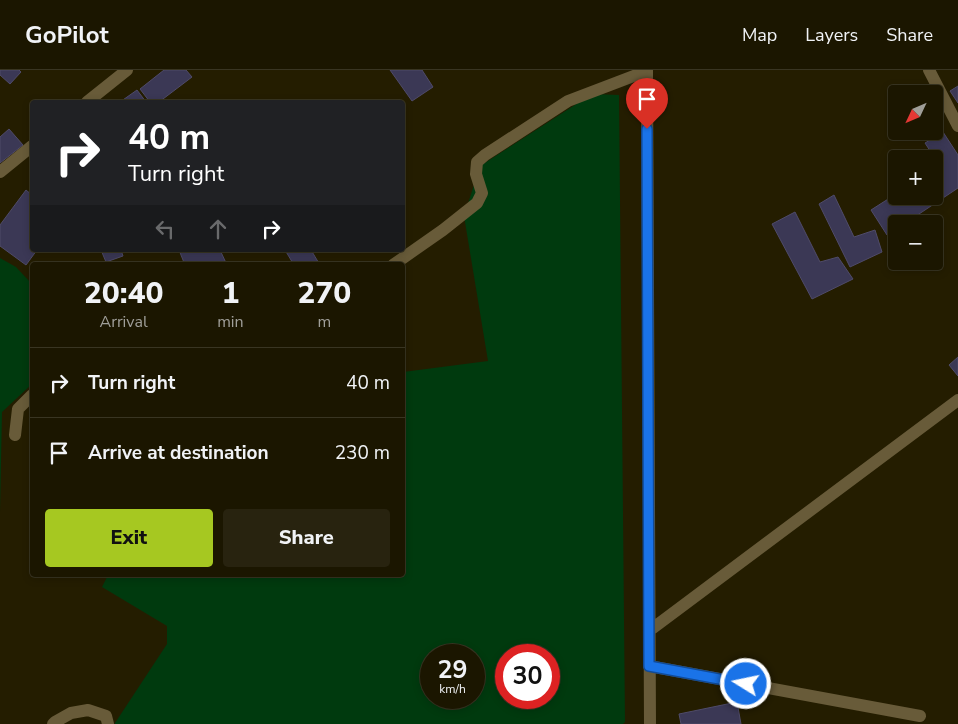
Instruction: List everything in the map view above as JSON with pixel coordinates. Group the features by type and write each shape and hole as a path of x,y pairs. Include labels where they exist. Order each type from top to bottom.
{"street":[{"path":"397,262 443,230 476,203 482,193 476,174 477,162 485,155 568,101 647,70 650,724"},
{"path":"929,70 958,126"},
{"path":"89,100 125,71"},
{"path":"0,172 30,148"},
{"path":"14,435 18,409 30,397"},
{"path":"649,631 958,400"},
{"path":"649,666 920,716"},
{"path":"53,724 71,713 88,710 106,716 108,724"}],"green space":[{"path":"592,94 619,95 625,722 623,724 115,724 167,644 167,626 102,587 107,577 405,577 405,372 488,361 464,216 480,166"},
{"path":"0,258 16,267 30,282 30,386 2,412 0,513"}],"building":[{"path":"0,70 19,70 21,72 10,84 0,75"},
{"path":"164,70 186,70 192,77 162,100 148,100 140,89"},
{"path":"390,70 422,70 433,87 412,101"},
{"path":"958,86 958,103 950,91"},
{"path":"137,90 144,100 123,100"},
{"path":"9,129 23,145 0,163 0,137"},
{"path":"943,132 958,155 958,188 943,198 943,150 930,150 925,143 930,140 943,140"},
{"path":"26,190 30,193 30,252 36,252 26,265 0,246 0,225"},
{"path":"834,195 854,237 875,230 882,252 850,267 819,204"},
{"path":"888,199 888,205 932,205 918,215 888,215 887,235 871,210"},
{"path":"795,212 820,262 838,257 853,279 812,299 772,224"},
{"path":"102,252 122,252 123,256 106,262"},
{"path":"180,252 221,252 226,262 184,262"},
{"path":"286,252 312,252 318,262 292,262"},
{"path":"958,357 958,376 949,365"},
{"path":"737,702 741,724 681,724 679,714"}],"route":[{"path":"647,129 649,666 746,684"}]}
